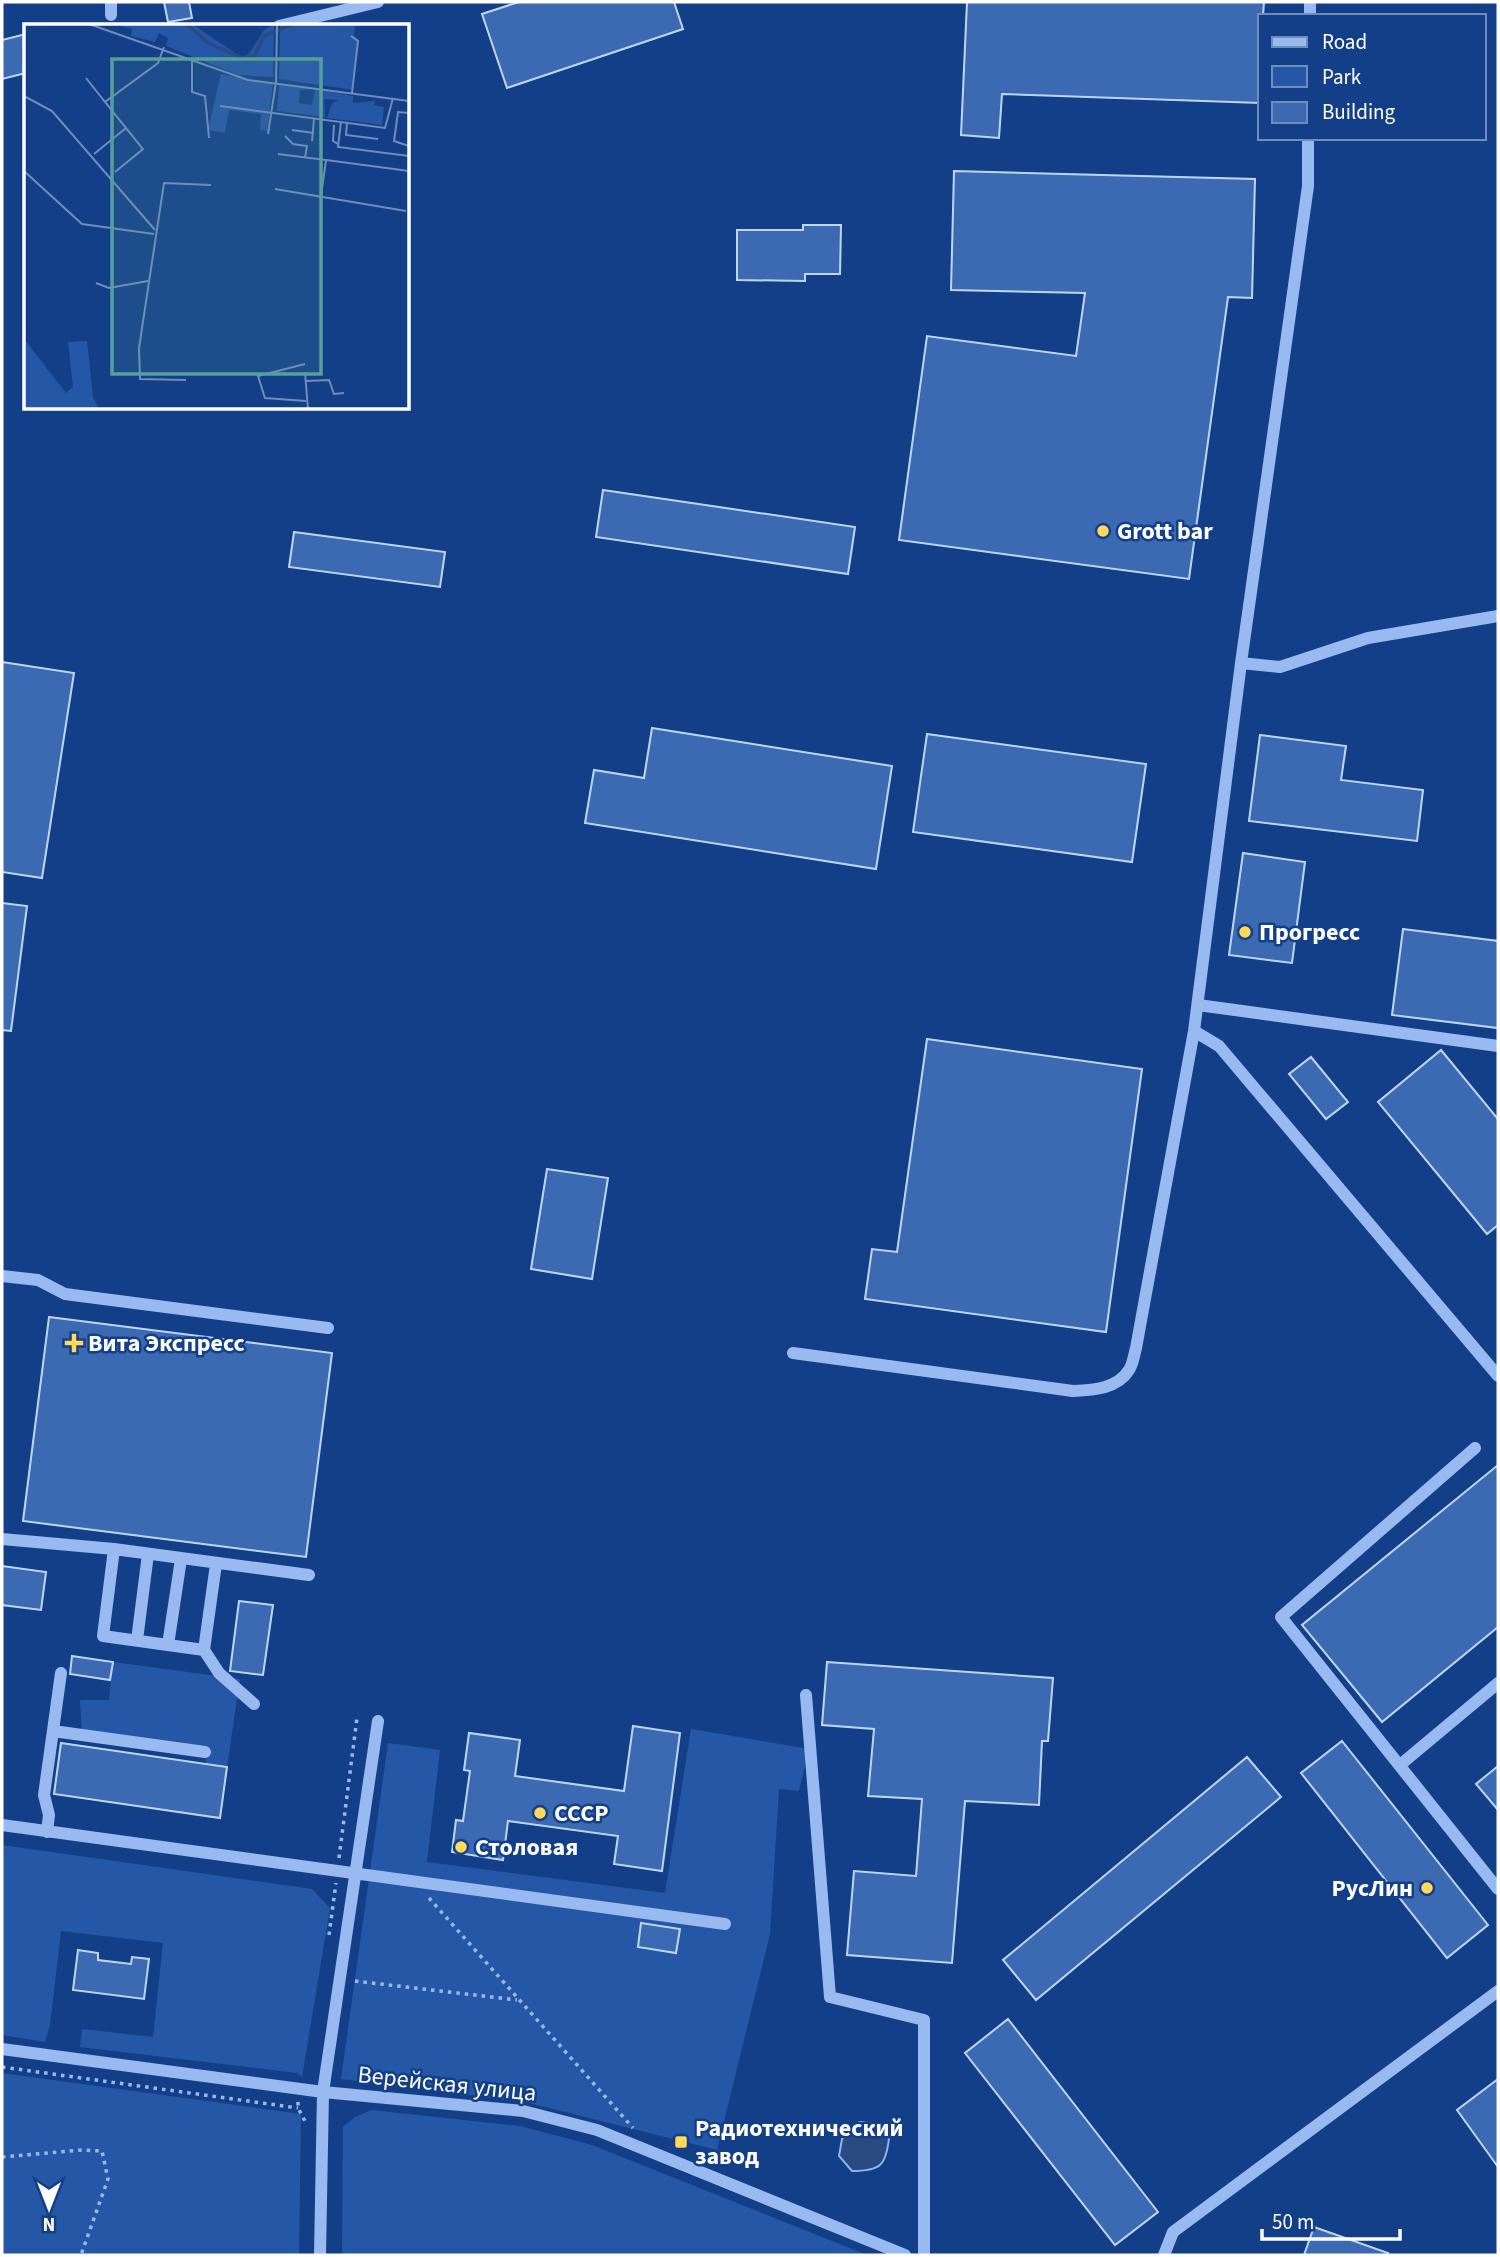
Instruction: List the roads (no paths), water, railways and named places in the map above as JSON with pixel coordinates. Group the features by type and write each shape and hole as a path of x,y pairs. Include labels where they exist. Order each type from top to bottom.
{"street":[{"path":"287,24 378,2"},
{"path":"793,1353 1073,1391 1096,1390 1115,1383 1129,1370 1136,1349 1198,1005 1241,663 1308,186 1308,140"},
{"path":"1241,663 1280,667 1368,638 1498,616"},
{"path":"1198,1005 1498,1046"},
{"path":"1194,1031 1219,1046 1498,1376"},
{"path":"2,1276 38,1280 65,1294 328,1328"},
{"path":"1475,1448 1281,1617 1498,1889"},
{"path":"2,1539 114,1549 309,1575"},
{"path":"114,1549 103,1636 204,1650"},
{"path":"137,1640 148,1555"},
{"path":"168,1645 181,1559"},
{"path":"216,1564 204,1650 219,1673 254,1704"},
{"path":"47,1832 49,1815 44,1795 61,1673"},
{"path":"1400,1765 1498,1683"},
{"path":"806,1695 830,1997 924,2020 924,2255"},
{"path":"320,2255 323,2092 377,1721"},
{"path":"53,1731 205,1752"},
{"path":"2,1825 725,1924"},
{"path":"1164,2255 1173,2232 1498,1991"},
{"name":"Верейская улица","path":"2,2049 323,2092 523,2111 597,2130 905,2255"}],"place":[{"name":"Grott bar","path":"1103,531"},
{"name":"Прогресс","path":"1245,932"},
{"name":"Вита Экспресс","path":"74,1343"},
{"name":"СССР","path":"540,1813"},
{"name":"Столовая","path":"461,1847"},
{"name":"РусЛин","path":"1427,1888"},
{"name":"Радиотехнический завод","path":"681,2142"}]}
